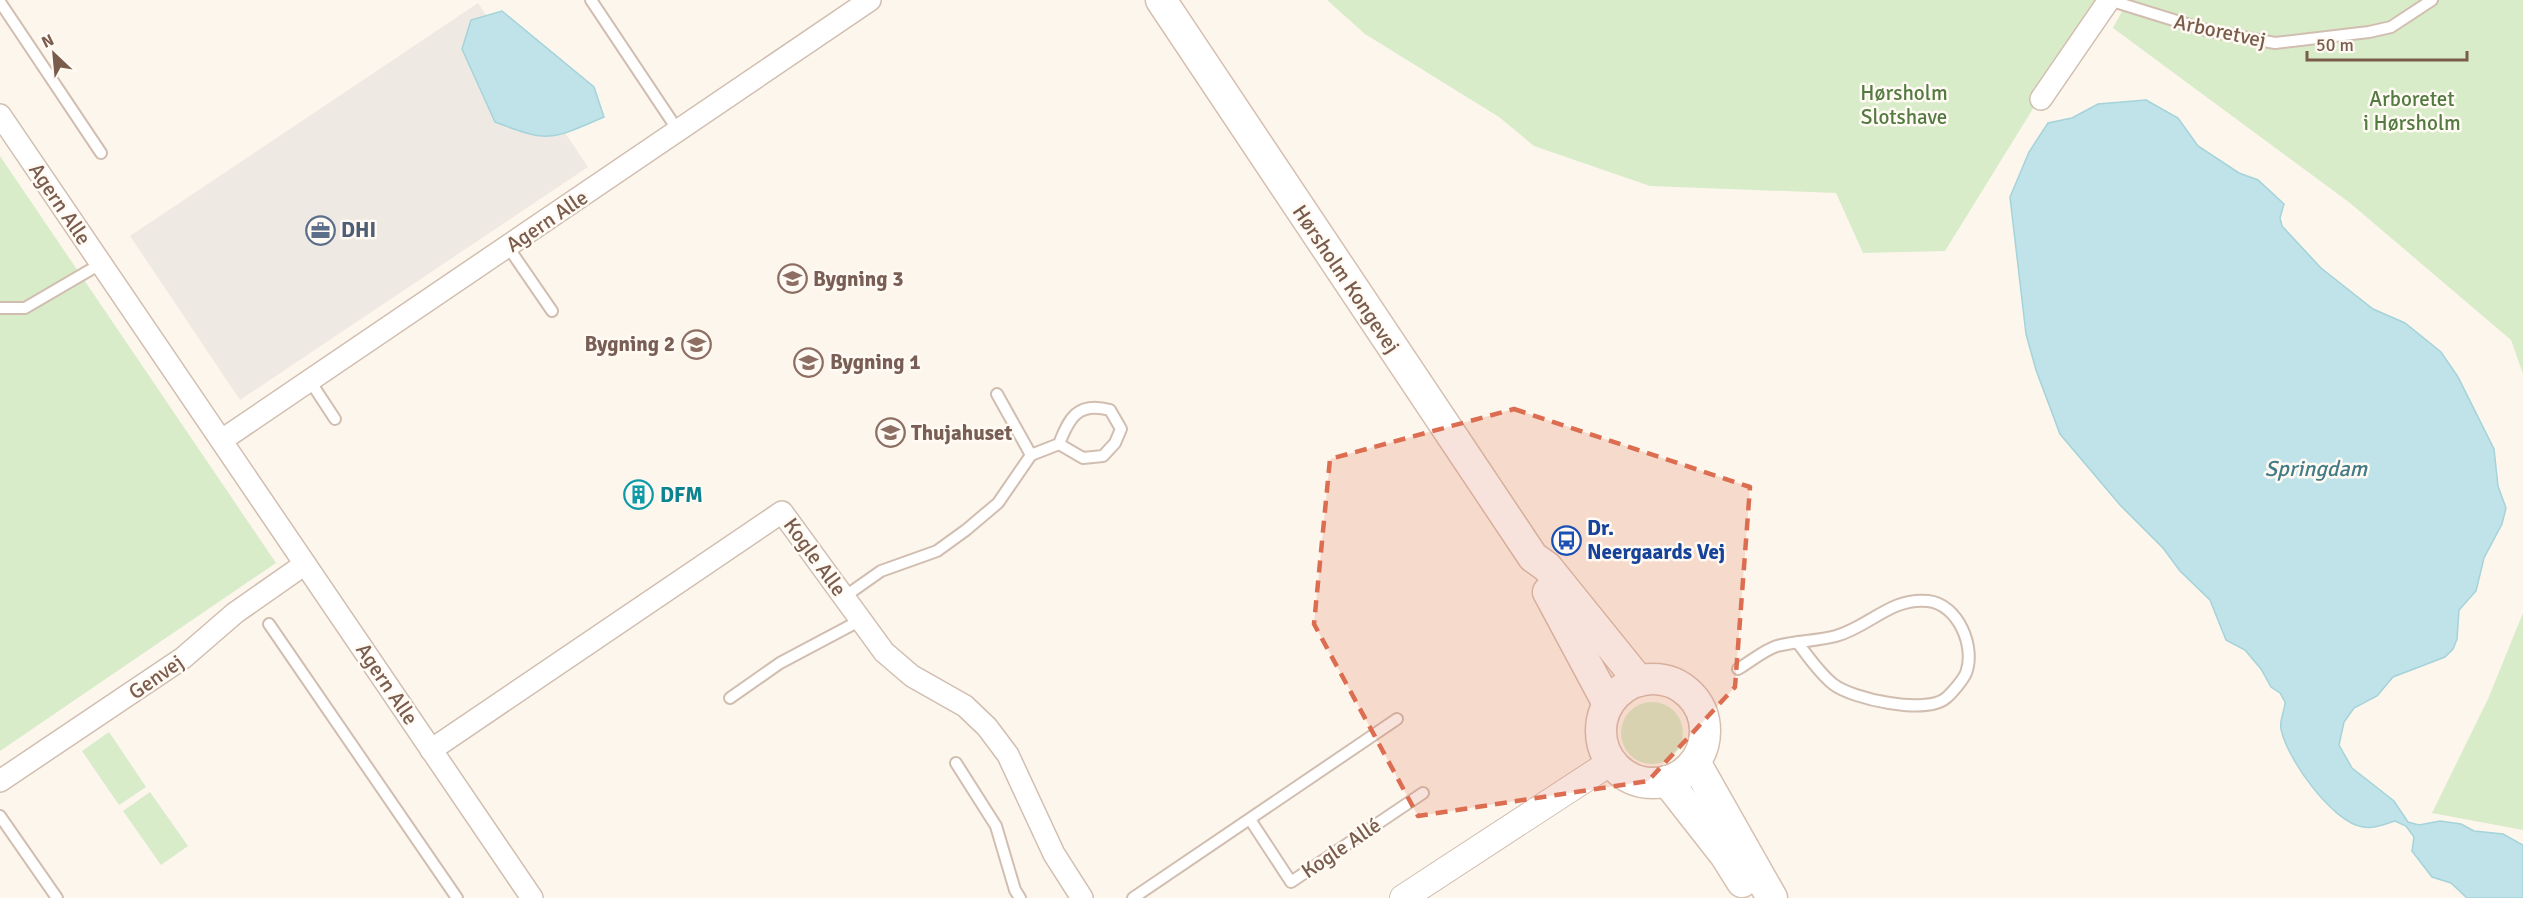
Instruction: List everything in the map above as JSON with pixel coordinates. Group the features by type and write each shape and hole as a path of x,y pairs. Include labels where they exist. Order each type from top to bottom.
{"main road":[{"name":"Hørsholm Kongevej","path":"1161,0 1533,557 1546,567 1639,681"},
{"name":"Hørsholm Kongevej","path":"1533,557 1538,576 1608,704"},
{"path":"1664,680 1682,688 1696,702 1703,716 1705,732 1702,747 1695,762 1683,774 1667,781 1647,783 1628,777 1611,762 1602,744 1601,723 1608,704 1622,690 1639,681 1664,680"},
{"path":"1695,762 1772,898"},
{"path":"1667,781 1725,855 1753,898"}],"street":[{"name":"Agern Alle","path":"222,440 679,132 870,0"},
{"path":"2041,99 2109,0"},
{"name":"Agern Alle","path":"0,115 532,898"},
{"name":"Kogle Alle","path":"431,750 782,512 884,652 912,676 965,706 987,727 1008,755 1054,854 1082,898"},
{"name":"Genvej","path":"0,781 183,658 235,613 305,564"},
{"path":"1402,898 1611,762"}],"lane":[{"path":"591,0 679,132"},
{"name":"Arboretvej","path":"2109,0 2209,31 2275,43 2370,32 2391,27 2432,0"},
{"path":"0,2 101,153"},
{"path":"508,247 552,311"},
{"path":"0,308 25,308 102,263"},
{"path":"310,381 335,419"},
{"path":"997,394 1031,455"},
{"path":"844,597 881,571 937,551 966,530 998,503 1031,455 1059,444 1069,419 1077,413 1098,407 1110,410 1120,429 1116,443 1103,456 1083,458 1059,444"},
{"path":"1738,669 1775,647 1797,642 1837,635 1896,604 1928,601 1944,606 1959,621 1967,641 1966,673 1945,699 1922,707 1856,696 1833,684 1797,642"},
{"path":"730,698 780,663 861,620"},
{"path":"269,624 457,898"},
{"path":"1132,898 1251,820 1397,719"},
{"path":"956,763 996,826 1014,890 1020,898"},
{"name":"Kogle Allé","path":"1251,820 1291,882 1423,793"},
{"path":"0,816 57,898"}],"highlighted area":[{"path":"1514,409 1750,487 1735,687 1648,781 1418,816 1314,624 1330,459"}],"shaded area":[{"path":"478,3 588,167 240,400 130,236"}],"green space":[{"name":"Hørsholm Slotshave","path":"1327,0 2100,0 1945,251 1863,253 1836,193 1650,186 1534,146 1499,117 1365,34"},
{"name":"Arboretet i Hørsholm","path":"2128,0 2523,0 2523,374 2511,340 2350,203 2113,28"},
{"path":"0,156 276,563 0,751"},
{"path":"2523,613 2523,830 2432,813 2488,699"},
{"path":"1652,702 1674,711 1683,733 1674,755 1652,764 1630,755 1621,733 1630,711"},
{"path":"109,732 146,787 119,805 82,751"},
{"path":"150,792 188,846 161,865 123,811"}],"water":[{"path":"502,11 594,87 604,117 550,136 528,133 495,122 462,49 471,20"},
{"name":"Springdam","path":"2146,100 2178,118 2198,146 2239,173 2258,180 2284,204 2280,218 2282,226 2321,268 2373,309 2405,323 2441,352 2458,377 2494,449 2498,486 2506,508 2502,524 2484,558 2476,591 2459,610 2457,639 2453,649 2445,657 2393,677 2377,696 2354,708 2344,722 2339,745 2352,768 2394,801 2408,822 2419,825 2440,821 2461,824 2474,831 2503,834 2523,845 2523,898 2467,898 2451,883 2432,877 2412,851 2414,837 2406,826 2395,821 2375,827 2363,827 2351,823 2325,802 2301,772 2285,742 2281,719 2285,702 2280,693 2271,687 2261,669 2245,650 2226,640 2210,600 2180,571 2163,548 2120,505 2060,434 2036,370 2026,334 2010,197 2029,152 2048,123 2072,118 2098,104"}],"place":[{"name":"DHI","path":"320,230"},
{"name":"Bygning 3","path":"792,279"},
{"name":"Bygning 2","path":"696,344"},
{"name":"Bygning 1","path":"809,362"},
{"name":"Thujahuset","path":"890,433"},
{"name":"DFM","path":"639,495"},
{"name":"Dr. Neergaards Vej","path":"1566,540"}]}
